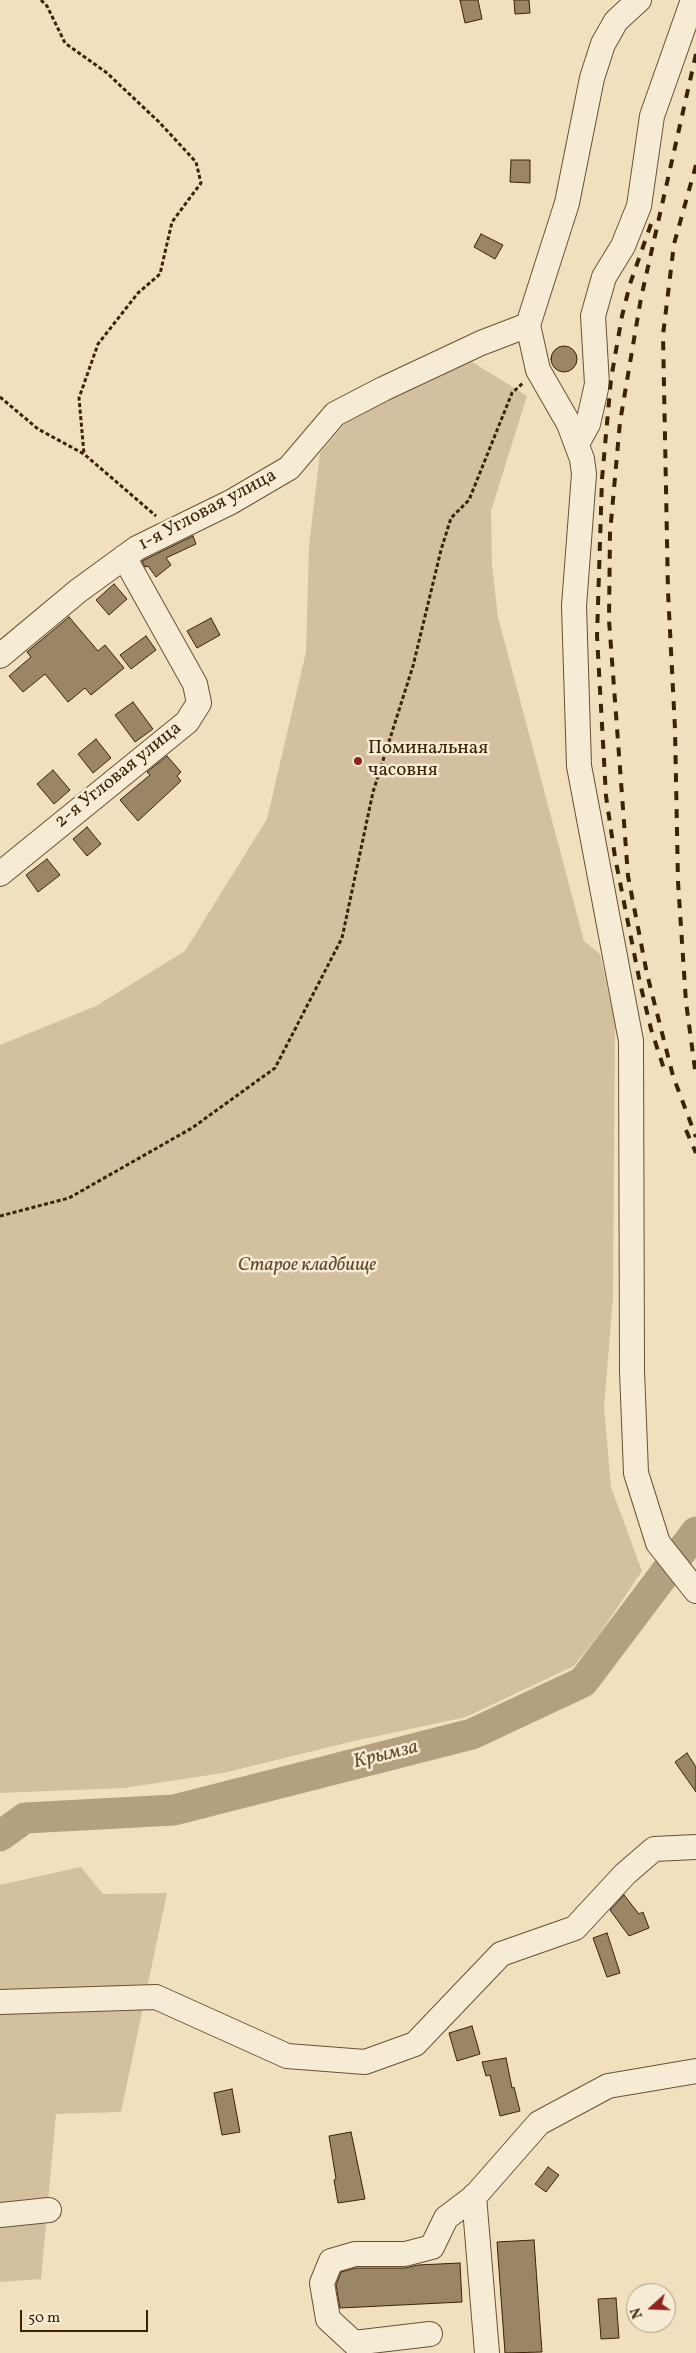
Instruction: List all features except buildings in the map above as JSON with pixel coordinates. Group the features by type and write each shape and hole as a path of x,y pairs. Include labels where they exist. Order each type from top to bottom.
{"street":[{"path":"639,0 616,21 603,44 592,78 567,203 528,325 538,370 578,442 584,474 574,606 579,766 631,1041 632,1371 636,1473 658,1543 692,1586"},
{"path":"578,442 588,424 597,384 593,316 604,277 623,246 640,206 652,116 693,0"},
{"name":"1-я Угловая улица","path":"0,656 78,591 137,548 231,502 289,468 335,414 383,388 481,343 528,325"},
{"name":"2-я Угловая улица","path":"0,874 187,722 199,703 195,684 124,557"},
{"path":"0,2002 156,1997 287,2056 365,2062 415,2044 501,1954 575,1928 625,1874 654,1849 696,1848"},
{"path":"430,2334 354,2343 328,2319 322,2283 330,2262 355,2254 404,2254 432,2247 446,2218 474,2196 539,2123 608,2086 696,2071"},
{"path":"474,2196 487,2353"},
{"path":"0,2215 49,2210"}],"path":[{"path":"42,0 48,6 65,43 107,74 159,122 196,162 201,183 172,222 160,274 138,293 98,344 78,398 84,454"},
{"path":"0,1216 69,1198 192,1128 274,1068 342,938 373,792 413,666 441,550 452,518 469,500 512,393 538,370"},
{"path":"0,397 38,429 84,454 172,531"}],"green space":[{"name":"Старое кладбище","path":"469,360 527,396 491,511 492,566 498,617 584,941 600,954 615,1024 613,1298 604,1407 611,1487 642,1571 600,1633 574,1666 466,1717 354,1741 223,1773 124,1788 0,1793 0,1045 96,1006 185,951 267,819 306,652 309,546 320,453 347,421"},
{"path":"81,1867 103,1894 167,1893 121,2112 56,2114 41,2279 0,2282 0,1885"}],"waterway":[{"name":"Крымза","path":"0,1836 25,1818 174,1810 472,1734 583,1682 696,1532"}],"railway":[{"path":"696,54 641,298 620,422 610,533 609,620 628,876 647,974 673,1076 696,1137"},
{"path":"696,165 674,244 663,335 668,592 675,729 678,882 686,1002 696,1077"},
{"path":"651,224 630,284 622,316 611,379 602,479 597,636 606,796 615,857 640,983 651,1029 664,1069"},
{"path":"686,1130 696,1153"}],"place":[{"name":"Поминальная часовня","path":"358,761"}]}
